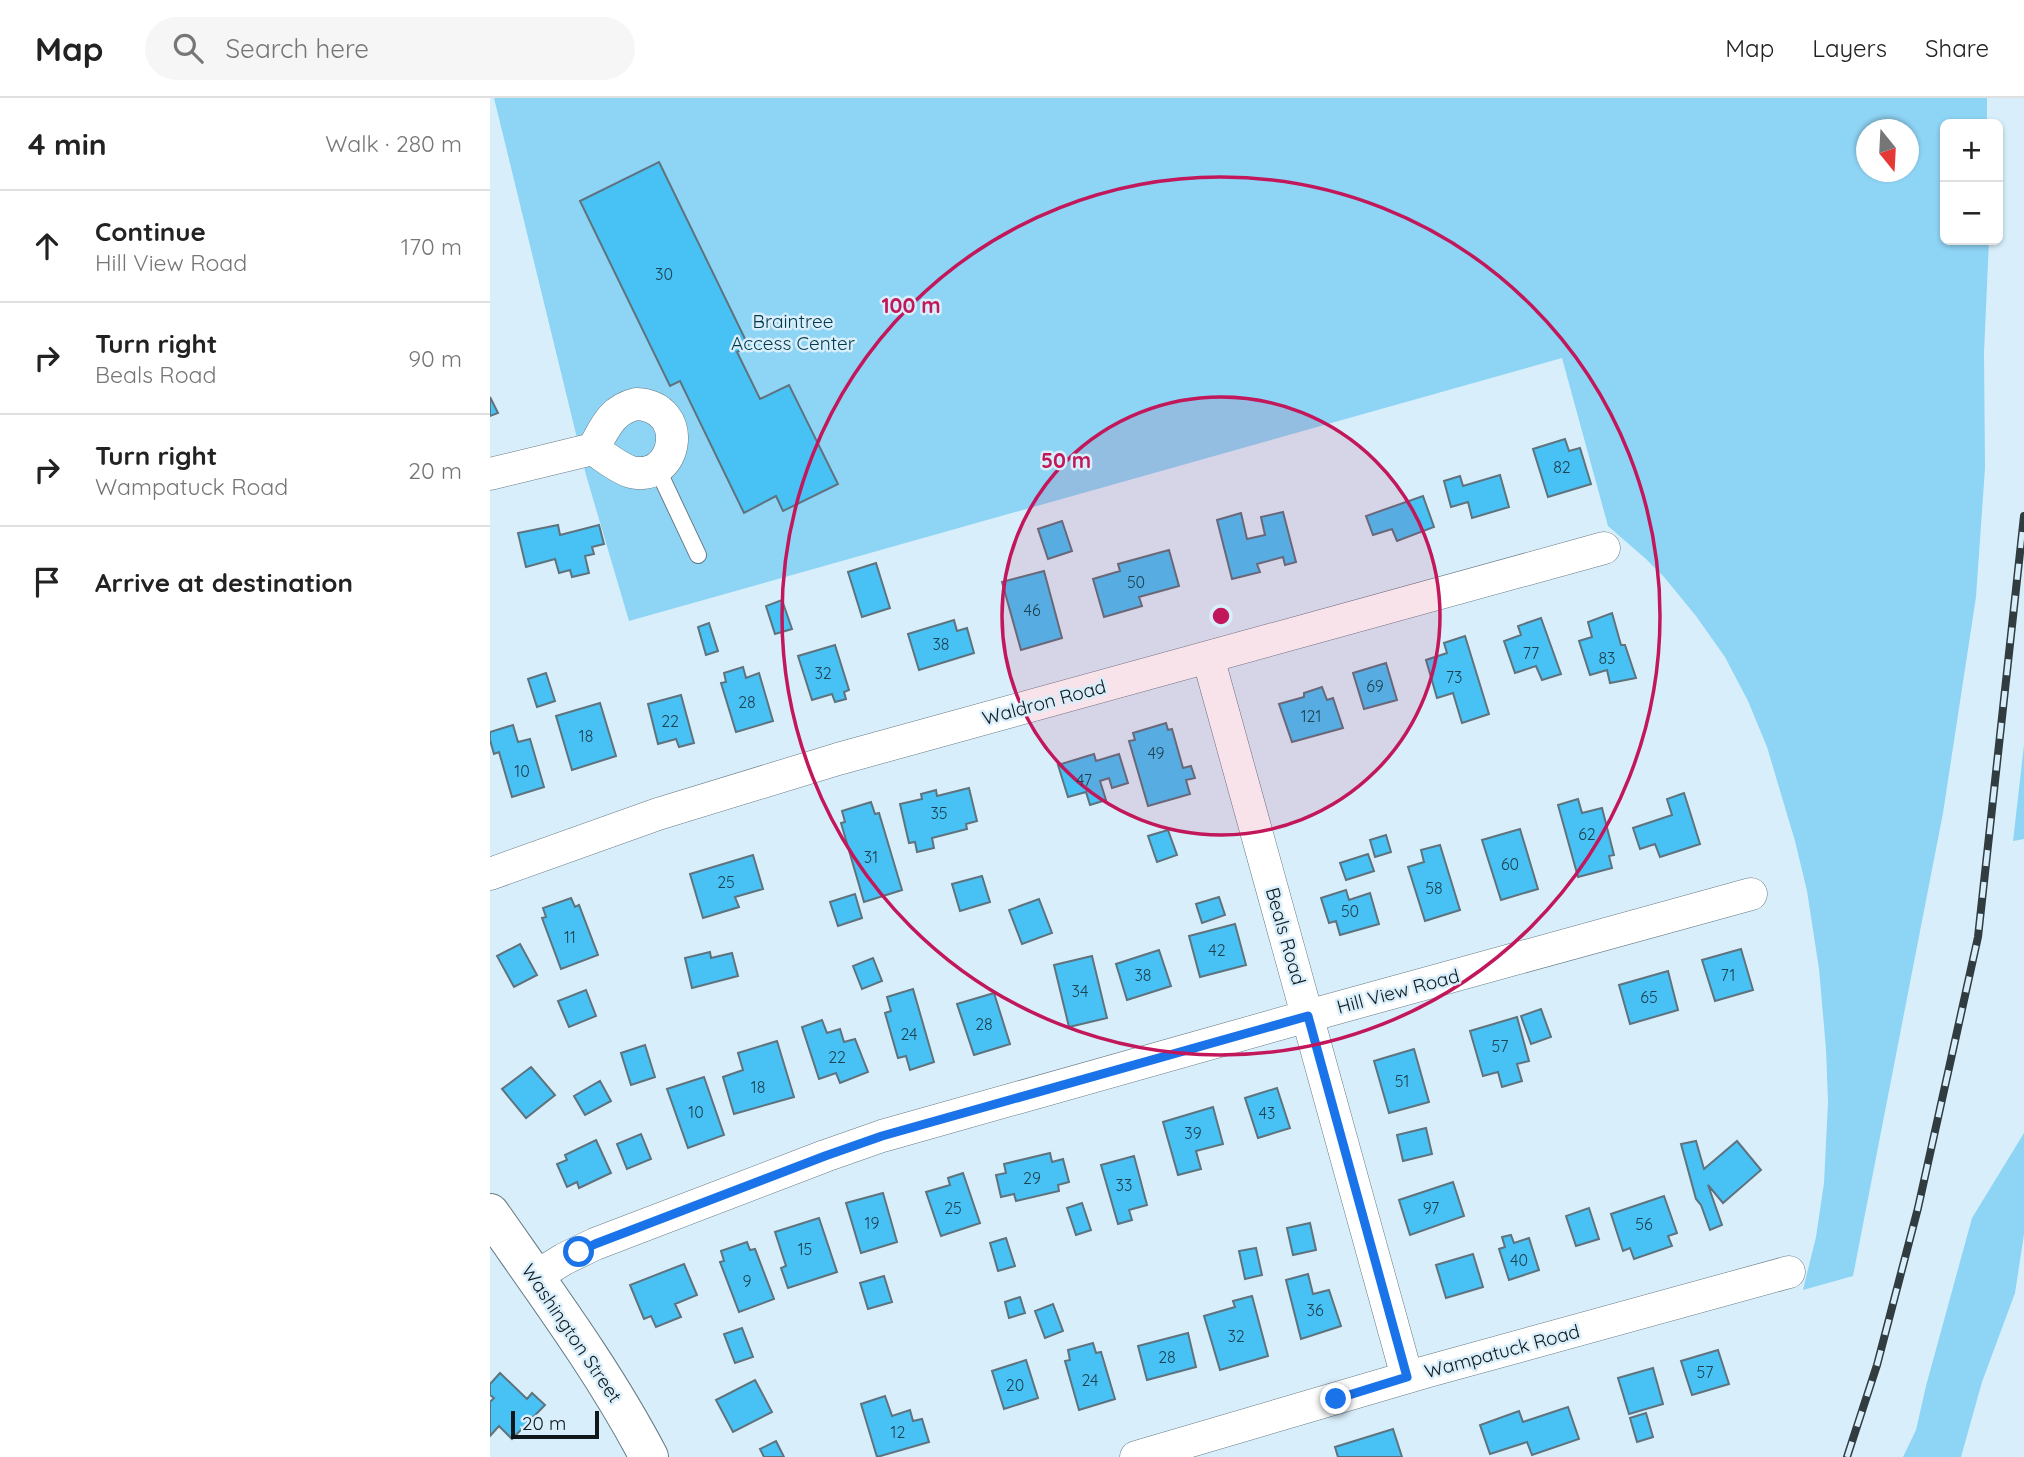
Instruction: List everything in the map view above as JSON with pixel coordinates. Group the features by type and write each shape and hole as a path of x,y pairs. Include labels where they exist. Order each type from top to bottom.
{"main road":[{"name":"Washington Street","path":"490,1213 617,1401 649,1457"}],"street":[{"path":"490,474 593,449 628,471 639,472 657,468 672,448 673,435 666,417 646,405 636,404 619,411 611,418 593,449"},
{"name":"Waldron Road","path":"490,874 636,821 800,770 1604,548"},
{"name":"Beals Road","path":"1208,657 1407,1377"},
{"name":"Hill View Road","path":"535,1278 564,1259 595,1244 853,1146 1308,1016 1751,894"},
{"name":"Wampatuck Road","path":"1136,1457 1407,1377 1788,1272"}],"lane":[{"path":"657,468 698,555"}],"green space":[{"name":"Braintree Access Center","path":"494,98 1987,98 1987,119 1940,119 1940,245 1989,245 1984,353 1985,468 1976,597 1943,813 1853,1276 1803,1290 1816,1237 1824,1183 1828,1102 1826,1049 1819,969 1807,891 1767,747 1748,701 1725,657 1696,616 1664,577 1608,526 1562,358 629,621 586,475"},
{"path":"2024,745 2024,839 2013,841"},
{"path":"2024,1133 2024,1234 2015,1293 1982,1382 1961,1457 1903,1457 1916,1430 1972,1218"}],"building":[{"name":"Braintree Access Center","path":"659,162 749,347 737,352 760,399 789,385 838,484 783,511 776,496 744,513 680,381 670,386 580,201"},
{"path":"490,397 498,413 490,416"},
{"path":"1565,439 1569,451 1580,448 1591,484 1548,497 1533,449"},
{"path":"1500,475 1509,507 1472,518 1468,502 1451,507 1444,481 1460,476 1463,486"},
{"path":"1423,496 1434,527 1397,541 1392,529 1373,535 1366,516"},
{"path":"1283,512 1296,562 1285,565 1283,557 1257,564 1260,572 1232,579 1217,520 1241,513 1247,539 1265,535 1261,517"},
{"path":"1062,521 1072,551 1048,559 1038,529"},
{"path":"558,525 560,535 599,525 604,544 592,547 594,554 585,556 589,573 572,577 570,570 559,573 555,559 526,567 518,533"},
{"path":"1169,550 1179,586 1139,597 1142,606 1104,617 1093,579 1120,571 1118,564"},
{"path":"876,563 890,608 862,617 848,572"},
{"path":"1044,571 1062,638 1021,650 1002,582"},
{"path":"782,600 792,629 775,634 766,606"},
{"path":"1612,613 1621,645 1625,645 1636,678 1610,683 1607,670 1590,675 1579,641 1592,637 1588,622"},
{"path":"1541,618 1561,674 1542,680 1536,666 1515,673 1504,641 1521,635 1518,626"},
{"path":"954,620 957,631 967,628 974,653 919,670 908,634"},
{"path":"709,623 718,651 706,655 698,627"},
{"path":"1465,636 1489,714 1462,723 1453,693 1437,698 1426,660 1447,653 1444,643"},
{"path":"835,645 849,690 844,692 846,699 835,702 832,694 812,700 798,656"},
{"path":"1386,663 1397,700 1364,709 1353,673"},
{"path":"743,667 746,678 759,673 773,721 736,732 721,683 726,682 724,673"},
{"path":"546,673 555,701 537,707 528,679"},
{"path":"1322,687 1327,700 1333,698 1343,728 1292,742 1279,704 1304,697 1304,693"},
{"path":"681,695 694,743 679,747 676,739 658,744 648,704"},
{"path":"600,703 616,756 572,770 556,716"},
{"path":"1166,723 1168,730 1172,729 1183,768 1191,766 1195,778 1186,780 1190,794 1148,806 1129,741 1135,740 1133,733"},
{"path":"513,725 518,742 530,739 544,787 512,797 499,752 494,754 490,732"},
{"path":"1094,754 1096,761 1119,754 1128,783 1112,788 1109,778 1100,781 1106,800 1090,805 1086,792 1068,797 1058,765"},
{"path":"969,788 977,821 966,824 967,829 932,838 934,848 917,852 915,842 909,843 900,804 922,799 921,794 936,790 937,796"},
{"path":"1684,793 1700,844 1660,857 1655,844 1640,849 1633,828 1672,815 1667,799"},
{"path":"1578,799 1582,813 1602,808 1614,855 1609,856 1612,868 1578,877 1558,805"},
{"path":"871,802 875,814 879,813 902,890 864,902 841,823 845,822 842,811"},
{"path":"1520,829 1538,889 1501,900 1482,840"},
{"path":"1168,830 1177,855 1157,862 1148,836"},
{"path":"1386,835 1391,852 1375,857 1370,840"},
{"path":"1440,845 1460,910 1425,921 1408,867 1424,862 1421,850"},
{"path":"1368,854 1374,871 1346,880 1340,863"},
{"path":"753,855 763,889 735,897 739,907 703,918 690,874"},
{"path":"982,876 990,902 960,911 952,884"},
{"path":"1346,890 1349,900 1370,893 1379,924 1340,935 1336,921 1329,923 1321,898"},
{"path":"855,894 862,918 838,926 830,902"},
{"path":"1219,897 1225,915 1202,923 1196,904"},
{"path":"571,898 575,907 579,905 598,955 561,969 542,918 546,917 543,908"},
{"path":"1039,899 1052,933 1022,944 1009,910"},
{"path":"1235,924 1246,965 1200,977 1189,936"},
{"path":"520,944 537,975 514,987 497,956"},
{"path":"1741,949 1753,990 1715,1001 1702,960"},
{"path":"1159,950 1171,986 1127,1000 1116,964"},
{"path":"710,952 711,958 732,953 738,976 692,988 685,958"},
{"path":"1092,956 1107,1018 1069,1027 1054,965"},
{"path":"873,958 882,981 862,989 853,966"},
{"path":"1668,971 1678,1010 1630,1024 1619,985"},
{"path":"913,989 934,1062 910,1070 906,1056 898,1058 885,1013 891,1011 887,997"},
{"path":"586,990 596,1016 569,1027 558,1001"},
{"path":"994,993 1010,1044 974,1055 957,1004"},
{"path":"1541,1009 1551,1037 1531,1044 1521,1016"},
{"path":"1517,1017 1529,1061 1517,1064 1522,1081 1502,1087 1498,1072 1483,1076 1470,1031"},
{"path":"822,1020 827,1033 840,1029 844,1042 855,1039 868,1072 840,1083 836,1073 819,1079 802,1027"},
{"path":"777,1041 794,1097 734,1114 723,1077 743,1070 738,1053"},
{"path":"645,1045 655,1077 631,1085 621,1053"},
{"path":"1414,1049 1429,1102 1389,1113 1374,1061"},
{"path":"531,1067 555,1095 526,1118 502,1089"},
{"path":"704,1077 724,1135 688,1148 667,1089"},
{"path":"600,1081 611,1101 585,1115 574,1096"},
{"path":"1277,1088 1290,1128 1258,1138 1245,1098"},
{"path":"1213,1107 1223,1144 1196,1151 1201,1169 1178,1175 1163,1122"},
{"path":"1426,1128 1432,1154 1403,1161 1397,1135"},
{"path":"641,1134 651,1159 627,1169 617,1144"},
{"path":"596,1140 611,1173 579,1188 577,1182 567,1187 557,1164 567,1160 565,1155"},
{"path":"1696,1141 1704,1169 1737,1141 1761,1170 1723,1203 1708,1185 1722,1225 1710,1230 1696,1199 1681,1144"},
{"path":"1050,1153 1052,1162 1063,1159 1069,1182 1058,1185 1059,1191 1016,1201 1014,1194 1001,1197 996,1175 1006,1173 1004,1164"},
{"path":"1134,1156 1147,1205 1129,1210 1132,1220 1118,1224 1101,1165"},
{"path":"963,1173 980,1223 941,1236 926,1192 950,1185 948,1178"},
{"path":"1453,1182 1464,1216 1410,1235 1399,1200"},
{"path":"883,1193 897,1242 861,1253 846,1203"},
{"path":"1664,1196 1677,1233 1668,1236 1672,1246 1634,1259 1630,1248 1623,1251 1611,1214"},
{"path":"1082,1203 1091,1230 1076,1235 1067,1208"},
{"path":"1589,1208 1599,1239 1576,1246 1566,1216"},
{"path":"819,1218 837,1272 788,1288 781,1268 786,1266 775,1232"},
{"path":"1310,1223 1316,1250 1293,1255 1287,1228"},
{"path":"1511,1235 1514,1243 1529,1238 1539,1270 1509,1280 1499,1249 1505,1247 1502,1237"},
{"path":"1006,1238 1015,1266 998,1271 990,1243"},
{"path":"747,1242 750,1250 755,1249 774,1299 739,1312 720,1262 724,1261 721,1251"},
{"path":"1256,1248 1262,1275 1245,1279 1239,1251"},
{"path":"1473,1254 1483,1287 1446,1298 1436,1265"},
{"path":"684,1264 697,1295 675,1304 681,1317 656,1327 651,1316 644,1319 630,1285"},
{"path":"1308,1274 1313,1294 1329,1290 1341,1326 1301,1339 1286,1280"},
{"path":"884,1276 892,1302 868,1309 860,1283"},
{"path":"1252,1296 1268,1356 1220,1370 1204,1316 1235,1307 1233,1301"},
{"path":"1020,1297 1025,1313 1009,1318 1005,1302"},
{"path":"1053,1304 1063,1331 1045,1338 1035,1311"},
{"path":"742,1328 753,1357 735,1363 724,1334"},
{"path":"1188,1333 1196,1367 1147,1380 1138,1346"},
{"path":"1093,1343 1096,1353 1101,1352 1115,1399 1079,1410 1065,1361 1070,1360 1068,1350"},
{"path":"1718,1350 1729,1384 1692,1395 1681,1361"},
{"path":"1026,1360 1038,1398 1004,1409 992,1371"},
{"path":"1653,1368 1663,1404 1629,1414 1618,1378"},
{"path":"500,1373 527,1399 532,1393 545,1405 512,1439 499,1426 490,1436 490,1402 494,1398 490,1395 490,1384"},
{"path":"755,1380 772,1412 733,1432 716,1400"},
{"path":"885,1396 892,1416 910,1410 913,1421 922,1419 929,1442 877,1457 861,1404"},
{"path":"1568,1407 1579,1439 1532,1455 1527,1442 1490,1454 1480,1425 1519,1411 1523,1422"},
{"path":"1646,1413 1653,1437 1637,1442 1630,1418"},
{"path":"1393,1429 1402,1457 1338,1457 1335,1447"},
{"path":"776,1441 784,1457 764,1457 760,1449"}],"railway":[{"path":"1847,1457 1877,1365 1918,1208 1978,937 2024,516"}],"route":[{"path":"579,1252 882,1136 1308,1016 1407,1377 1336,1399"}]}
